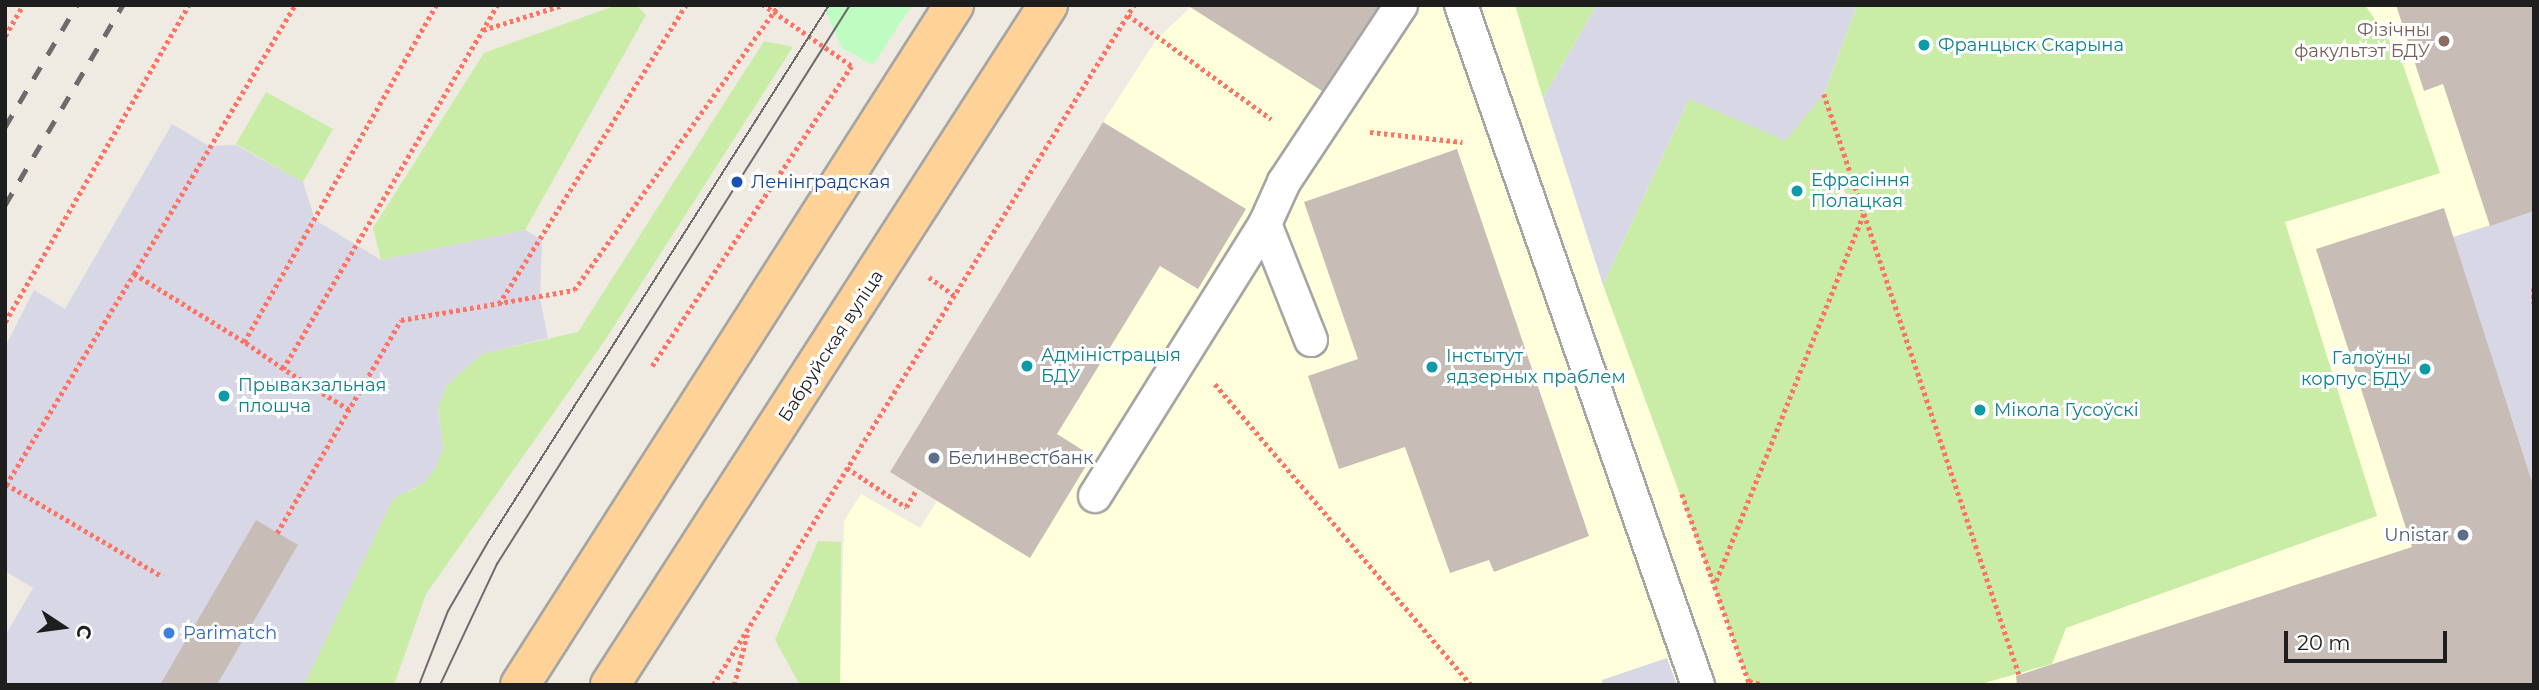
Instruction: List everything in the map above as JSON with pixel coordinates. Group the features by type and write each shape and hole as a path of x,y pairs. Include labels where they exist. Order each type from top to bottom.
{"main road":[{"path":"520,685 954,5"},
{"name":"Бабруйская вуліца","path":"610,685 1048,5"}],"lane":[{"path":"1095,496 1265,224 1284,182 1401,5"},
{"path":"1461,5 1698,685"},
{"path":"1265,224 1311,340"}],"path":[{"path":"5,36 23,5"},
{"path":"5,322 190,5"},
{"path":"163,577 6,484 295,5"},
{"path":"244,342 436,5"},
{"path":"283,369 497,5"},
{"path":"482,30 564,5"},
{"path":"498,305 685,5"},
{"path":"652,366 851,66 773,15 763,5"},
{"path":"277,533 401,320 574,290 779,5"},
{"path":"713,685 1134,5"},
{"path":"1824,94 2019,674"},
{"path":"1716,582 1864,213"},
{"path":"134,274 349,410"},
{"path":"2534,288 2534,304"},
{"path":"1186,349 1471,685"},
{"path":"847,468 906,507 917,489"},
{"path":"734,685 748,628"},
{"path":"1749,681 1764,685"}],"shaded area":[{"path":"1193,5 2534,5 2534,211 2454,238 2534,685 840,685 844,521 861,494 920,528 937,501 890,472 1103,122 1156,40"},
{"path":"1597,5 1857,5 1824,94 1785,141 1689,99 1603,285 1543,98"},
{"name":"Прывакзальная плошча","path":"172,124 209,146 236,145 303,182 315,220 381,260 525,230 542,240 540,299 548,338 482,354 447,385 438,407 443,449 435,469 424,483 393,499 304,685 217,685 298,545 160,685 5,685 5,636 33,588 5,571 5,347 34,290 65,309"},
{"path":"2534,211 2534,488 2453,237"},
{"path":"1667,658 1677,685 1603,685 1602,680"}],"green space":[{"path":"617,5 636,5 646,15 525,230 381,260 373,228 484,53"},
{"path":"823,5 912,5 873,65 842,48"},
{"path":"1515,5 1597,5 1543,98"},
{"path":"1857,5 2365,5 2400,56 2440,173 2285,222 2377,516 2066,628 2052,664 1977,685 1750,685 1603,285 1689,99 1824,94"},
{"path":"764,41 793,47 605,340 426,594 394,685 304,685 393,498 416,488 443,449 438,407 447,385 482,354 578,332"},
{"path":"266,92 333,129 303,182 236,144"},
{"path":"818,541 841,542 840,685 800,685 775,640"}],"building":[{"path":"1187,5 1379,5 1322,91"},
{"path":"2396,5 2534,5 2534,211 2490,226 2443,84 2424,91"},
{"name":"Адміністрацыя БДУ","path":"1103,122 1246,209 1198,289 1160,266 1057,434 1092,456 1030,558 890,472"},
{"name":"Інстытут ядзерных праблем","path":"1457,149 1589,536 1494,572 1489,560 1450,573 1405,447 1339,469 1308,376 1358,359 1304,202"},
{"name":"Галоўны корпус БДУ","path":"2444,208 2534,488 2534,685 2017,685 2016,676 2412,547 2316,249"},
{"path":"256,520 298,545 217,685 160,685"}],"tram line":[{"path":"419,685 448,611 488,542 829,5"},
{"path":"440,685 497,564 850,5"}],"railway":[{"path":"5,127 77,5"},
{"path":"5,205 123,5"}],"place":[{"name":"Фізічны факультэт БДУ","path":"2444,41"},
{"name":"Францыск Скарына","path":"1924,45"},
{"name":"Ленінградская","path":"737,182"},
{"name":"Ефрасіння Полацкая","path":"1797,191"},
{"name":"Адміністрацыя БДУ","path":"1027,366"},
{"name":"Інстытут ядзерных праблем","path":"1432,367"},
{"name":"Галоўны корпус БДУ","path":"2425,369"},
{"name":"Прывакзальная плошча","path":"224,396"},
{"name":"Мікола Гусоўскі","path":"1980,410"},
{"name":"Белинвестбанк","path":"934,458"},
{"name":"Unistar","path":"2463,535"},
{"name":"Parimatch","path":"169,633"}]}
